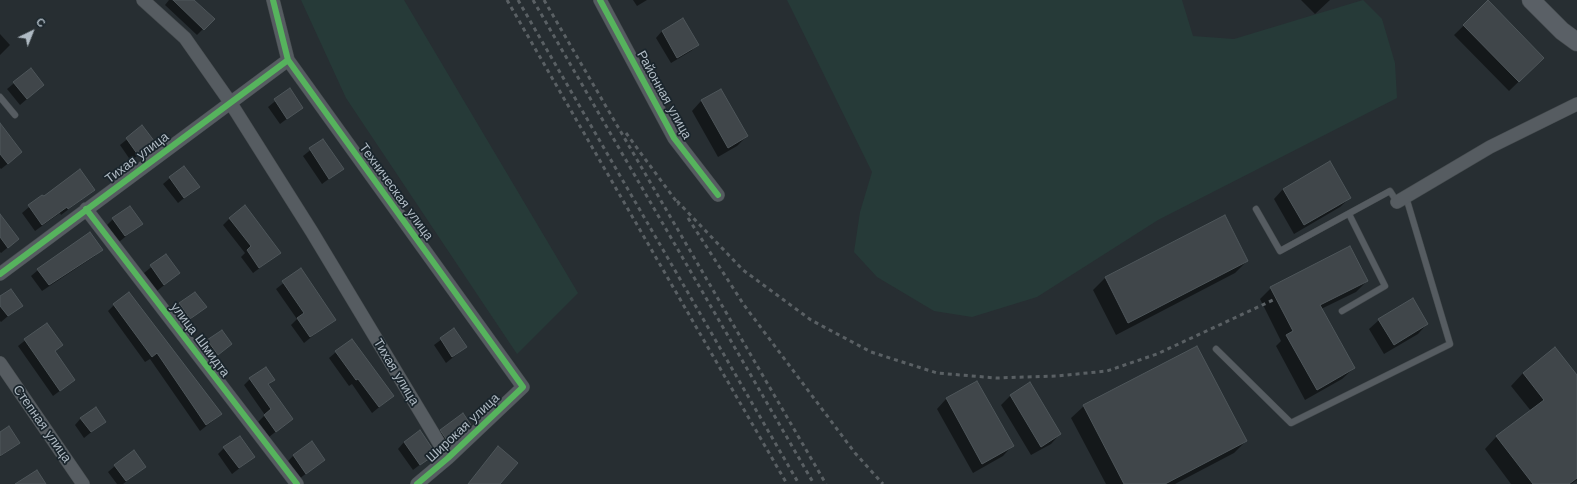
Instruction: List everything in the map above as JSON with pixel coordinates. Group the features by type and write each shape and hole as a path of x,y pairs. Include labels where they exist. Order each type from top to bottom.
{"street":[{"path":"143,0 185,38 230,102"},
{"name":"Техническая улица","path":"273,0 288,60 523,387"},
{"name":"Районная улица","path":"600,0 674,138 718,195"},
{"path":"1531,0 1562,31 1577,42"},
{"name":"Тихая улица","path":"0,274 288,60"},
{"name":"Тихая улица","path":"230,102 312,232 448,458"},
{"path":"1402,199 1490,147 1577,104"},
{"name":"улица Шмидта","path":"86,210 297,484"},
{"name":"Степная улица","path":"0,363 83,484"},
{"name":"Широкая улица","path":"417,484 448,458 523,387"}],"lane":[{"path":"0,97 15,115"},
{"path":"1216,349 1291,423 1450,344 1402,199 1390,191 1280,251 1256,209"},
{"path":"1342,311 1385,286 1349,214"}],"green space":[{"path":"301,0 404,0 578,293 517,354 346,98"},
{"path":"787,0 1182,0 1193,36 1234,39 1363,0 1382,19 1395,63 1397,98 1158,220 1037,297 972,317 934,311 877,277 854,252 860,212 872,172"}],"building":[{"path":"173,0 194,0 215,19 204,30"},
{"path":"1488,0 1544,58 1519,82 1463,25"},
{"path":"683,18 699,45 677,58 662,31"},
{"path":"31,68 44,85 27,99 13,82"},
{"path":"290,88 303,108 287,119 274,99"},
{"path":"721,89 748,136 728,148 701,100"},
{"path":"0,123 22,152 8,164 0,154"},
{"path":"142,125 155,142 138,155 126,138"},
{"path":"323,139 344,169 329,179 309,148"},
{"path":"1330,161 1351,198 1304,225 1283,189"},
{"path":"184,166 200,187 184,198 169,177"},
{"path":"80,169 95,190 68,209 67,207 42,225 28,205 42,195 44,196"},
{"path":"245,205 281,253 259,268 247,250 251,246 229,218"},
{"path":"130,206 143,224 125,236 112,218"},
{"path":"0,214 19,239 8,248 0,237"},
{"path":"1225,215 1248,261 1128,323 1105,277"},
{"path":"90,232 103,250 49,285 37,269"},
{"path":"1350,246 1368,281 1320,305 1355,368 1317,390 1286,335 1293,331 1270,287"},
{"path":"166,254 180,273 164,285 150,265"},
{"path":"301,268 336,320 310,337 297,318 304,313 282,281"},
{"path":"11,289 23,306 8,316 0,306 0,296"},
{"path":"129,292 222,414 206,425 157,353 152,357 113,304"},
{"path":"195,292 207,307 190,319 179,303"},
{"path":"1413,298 1428,324 1394,345 1378,319"},
{"path":"47,323 63,345 55,351 75,380 60,391 24,339"},
{"path":"454,328 467,347 452,357 440,338"},
{"path":"222,330 232,344 218,355 207,340"},
{"path":"352,339 394,396 379,407 358,379 356,380 335,351"},
{"path":"1197,346 1247,441 1165,484 1124,484 1083,405"},
{"path":"1555,347 1577,375 1577,478 1569,484 1533,484 1496,436 1544,400 1523,373"},
{"path":"266,367 275,380 268,384 293,419 276,432 264,415 271,409 249,378"},
{"path":"977,381 1014,446 982,464 946,398"},
{"path":"1030,382 1061,434 1041,447 1010,395"},
{"path":"96,407 106,422 91,432 80,418"},
{"path":"463,413 471,425 448,442 440,430"},
{"path":"9,426 20,443 0,456 0,432"},
{"path":"420,430 436,454 420,465 404,442"},
{"path":"240,436 255,457 239,468 223,447"},
{"path":"312,441 325,460 306,474 293,455"},
{"path":"498,446 518,463 500,484 468,484"},
{"path":"134,450 146,467 126,481 114,465"},
{"path":"37,470 46,484 15,484"}],"railway":[{"path":"507,0 787,484"},
{"path":"518,0 799,484"},
{"path":"533,0 814,484"},
{"path":"544,0 826,484"},
{"path":"626,133 679,205"},
{"path":"677,201 743,270 811,320 871,352 937,373 996,378 1057,376 1107,371 1157,354 1273,300"},
{"path":"688,218 744,305 855,453 883,484"}],"cycle path":[{"path":"273,0 288,60 523,387 448,458 417,484"},
{"path":"600,0 674,138 718,195"},
{"path":"0,274 288,60"},
{"path":"86,209 297,484"}]}
